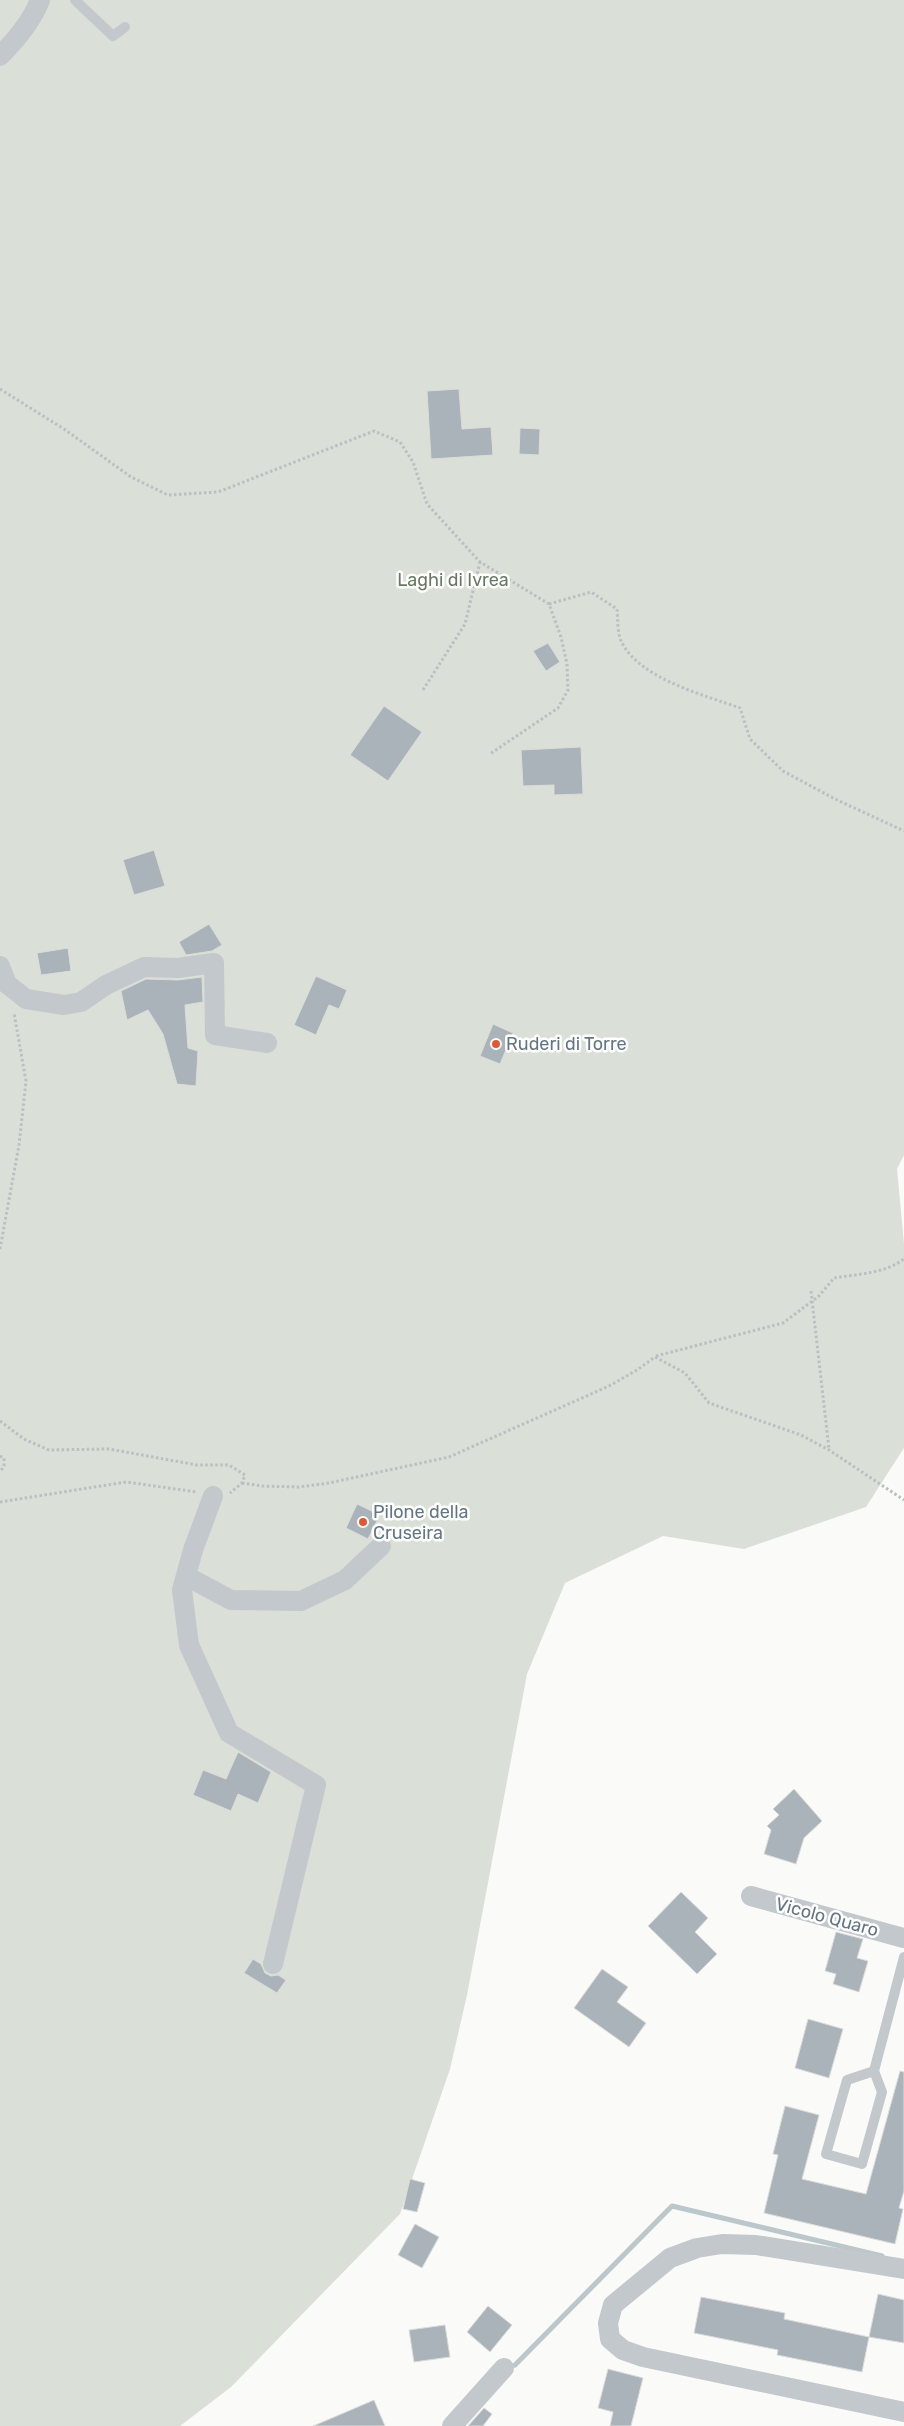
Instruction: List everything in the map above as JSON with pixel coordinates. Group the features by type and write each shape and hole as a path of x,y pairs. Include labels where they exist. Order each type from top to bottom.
{"street":[{"path":"0,56 14,42 36,12 40,0"},
{"path":"0,966 7,984 26,999 64,1005 81,1002 106,985 144,968 178,968 214,962 215,1035 267,1043"},
{"path":"214,1496 182,1590 189,1645 229,1733 316,1786 273,1964"},
{"path":"186,1576 231,1600 301,1601 346,1580 381,1546"},
{"name":"Vicolo Quaro","path":"751,1896 904,1938"},
{"path":"904,2269 756,2245 722,2244 696,2248 670,2258 613,2305 608,2323 610,2339 623,2350 643,2357 904,2412"},
{"path":"452,2426 504,2368"}],"lane":[{"path":"75,0 113,36 125,27"},
{"path":"874,2071 847,2080 826,2154 862,2164 882,2092 874,2071 904,1957"}],"path":[{"path":"0,389 64,428 131,477 168,495 218,492 374,431 400,442 413,462 427,504 480,562 549,604 560,636 566,664 568,690 558,708 490,754"},
{"path":"423,690 465,624 480,562"},
{"path":"549,604 591,592 617,608 621,641 633,660 659,676 740,708 750,739 783,771 835,799 904,831"},
{"path":"0,1249 19,1145 26,1081 14,1012"},
{"path":"242,1482 262,1486 299,1487 329,1483 449,1457 610,1386 655,1357 783,1323 812,1301 834,1278 870,1273 895,1266 904,1259"},
{"path":"811,1291 829,1450"},
{"path":"655,1357 686,1372 709,1402 801,1435 829,1450 904,1500"},
{"path":"0,1421 24,1439 49,1450 109,1449 198,1465 229,1465 245,1475 242,1482 232,1493 214,1496 126,1482 0,1502"},
{"path":"0,1456 4,1458 4,1466 0,1472"}],"green space":[{"name":"Laghi di Ivrea","path":"0,0 904,0 904,1155 897,1169 904,1244 904,1448 866,1507 744,1549 663,1536 565,1583 527,1674 467,1995 450,2069 400,2214 231,2387 180,2426 0,2426"}],"building":[{"path":"459,389 462,429 491,427 493,455 431,459 427,391"},
{"path":"520,428 540,429 539,455 519,454"},
{"path":"548,643 560,662 546,671 533,651"},
{"path":"384,706 422,732 388,781 350,755"},
{"path":"581,747 583,794 554,795 554,785 523,786 521,750"},
{"path":"154,850 165,886 134,895 123,860"},
{"path":"209,924 222,945 212,951 186,955 179,942"},
{"path":"68,948 71,971 41,975 37,953"},
{"path":"316,976 347,990 339,1009 329,1005 316,1035 294,1025"},
{"path":"202,977 203,1002 185,1005 188,1048 198,1051 196,1086 177,1084 163,1034 148,1010 127,1020 121,991 146,979 178,980"},
{"name":"Ruderi di Torre","path":"493,1024 513,1033 500,1064 480,1056"},
{"name":"Pilone della Cruseira","path":"357,1504 380,1515 368,1539 346,1528"},
{"path":"238,1752 271,1772 258,1803 238,1794 231,1811 193,1795 203,1770 226,1779"},
{"path":"794,1789 822,1821 804,1838 796,1864 764,1854 771,1830 767,1826 779,1815 773,1809"},
{"path":"681,1892 708,1918 695,1932 717,1954 697,1974 648,1926"},
{"path":"836,1932 863,1939 857,1958 868,1961 859,1992 833,1984 836,1974 825,1971"},
{"path":"253,1959 261,1964 265,1973 271,1976 278,1975 286,1980 277,1993 244,1973"},
{"path":"602,1969 628,1987 617,2002 646,2023 629,2047 574,2008"},
{"path":"808,2019 843,2029 829,2078 795,2068"},
{"path":"900,2071 904,2072 904,2191 899,2208 903,2209 895,2244 764,2213 778,2155 773,2154 785,2106 819,2115 802,2179 866,2194"},
{"path":"410,2179 425,2183 417,2212 403,2209"},
{"path":"415,2224 439,2237 422,2268 398,2255"},
{"path":"878,2294 904,2300 904,2343 869,2337"},
{"path":"701,2297 785,2313 784,2319 869,2337 862,2372 777,2355 778,2350 694,2333"},
{"path":"488,2306 512,2325 490,2352 467,2332"},
{"path":"445,2325 450,2357 414,2362 409,2330"},
{"path":"608,2369 643,2378 631,2426 610,2426 613,2412 598,2408"},
{"path":"374,2400 385,2426 313,2426 346,2412"},
{"path":"484,2408 492,2414 483,2426 468,2426"}],"waterway":[{"path":"515,2365 672,2206 882,2256"}],"place":[{"name":"Ruderi di Torre","path":"496,1044"},
{"name":"Pilone della Cruseira","path":"363,1522"}]}
